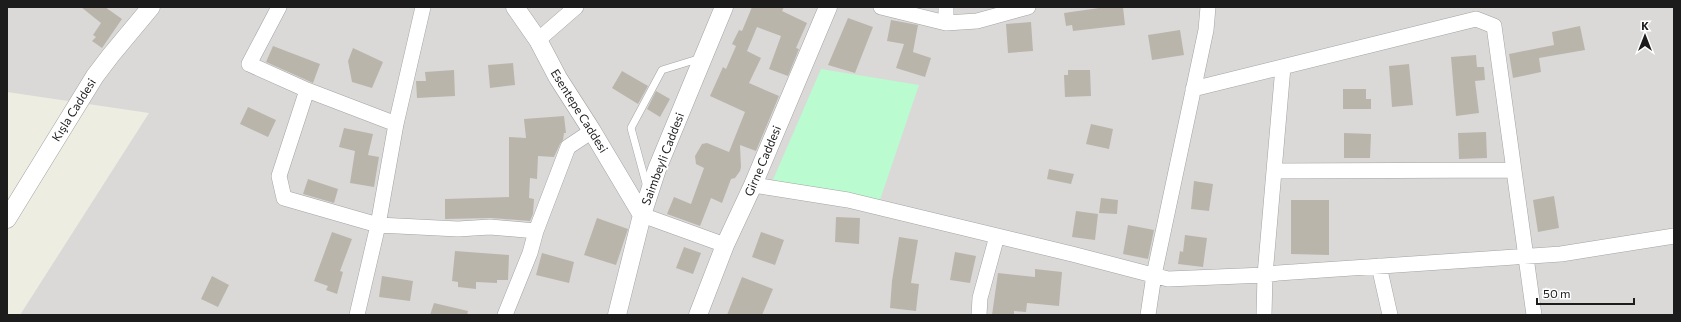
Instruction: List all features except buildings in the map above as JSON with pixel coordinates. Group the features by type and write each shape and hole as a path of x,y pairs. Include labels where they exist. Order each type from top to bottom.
{"street":[{"name":"Kışla Caddesi","path":"7,219 95,76 151,7"},
{"path":"279,7 249,64 307,90 396,124"},
{"path":"357,315 378,225 396,124 423,7"},
{"name":"Esentepe Caddesi","path":"515,7 538,40 558,78 592,131 642,216"},
{"path":"538,40 576,7"},
{"name":"Saimbeyli Caddesi","path":"617,315 642,216 657,169 724,7"},
{"name":"Girne Caddesi","path":"698,315 725,245 753,185 828,7"},
{"path":"881,7 946,24 977,21 1028,7"},
{"path":"946,7 946,24"},
{"path":"1148,315 1154,275 1206,30 1208,7"},
{"path":"1193,89 1476,19 1494,26 1534,315"},
{"path":"1264,315 1265,275 1283,67"},
{"path":"307,90 279,176 284,198 378,225 458,229 490,227 536,230"},
{"path":"505,315 530,254 536,230 568,147 592,131"},
{"path":"1274,171 1514,170"},
{"path":"753,185 848,200 1168,279 1265,275 1561,254 1674,236"},
{"path":"642,216 725,245"},
{"path":"979,315 980,298 997,236"},
{"path":"1380,266 1390,315"}],"lane":[{"path":"649,194 631,128 662,70 703,57"}],"shaded area":[{"path":"7,7 1674,7 1674,315 20,315 149,113 7,92"}],"green space":[{"path":"821,69 919,85 880,200 772,182"}]}
